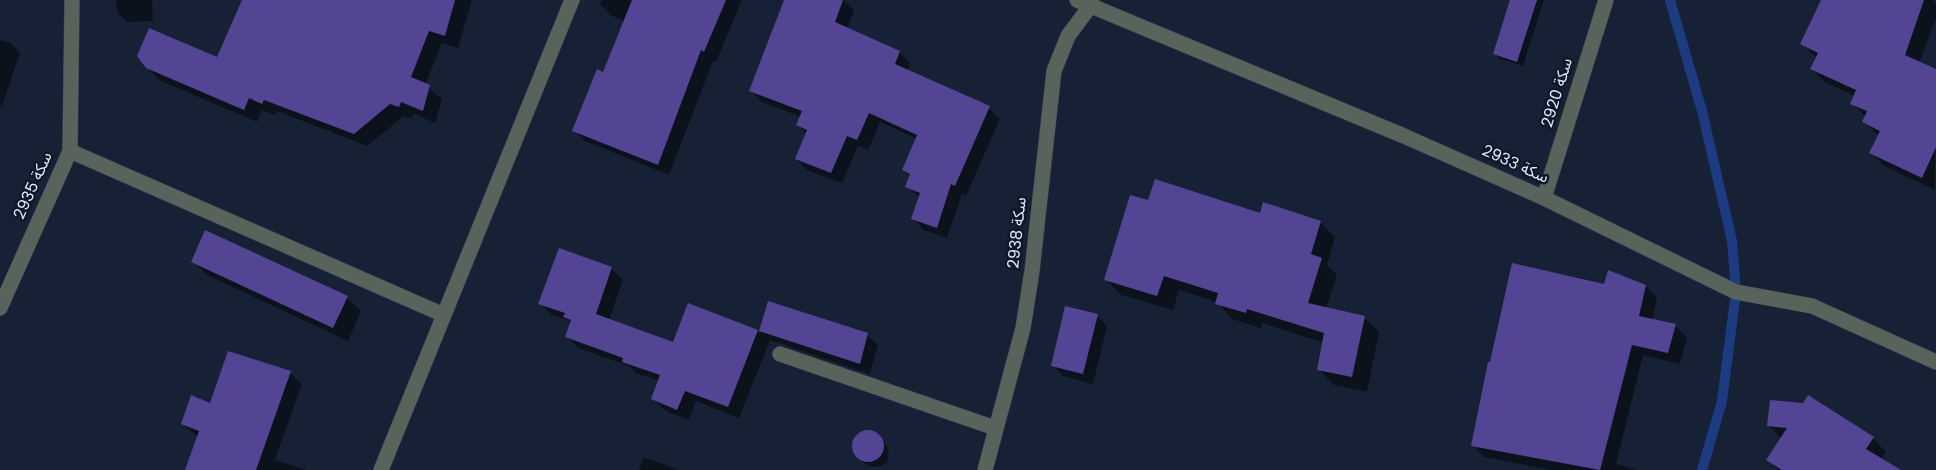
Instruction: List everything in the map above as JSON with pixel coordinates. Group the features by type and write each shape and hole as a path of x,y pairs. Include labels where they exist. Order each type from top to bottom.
{"street":[{"name":"سكة 2935","path":"0,308 70,151 72,0"},
{"path":"381,470 572,0"},
{"name":"سكة 2920","path":"1544,198 1606,0"},
{"name":"سكة 2933","path":"1087,2 1544,198 1736,292 1812,306 1936,362"},
{"name":"سكة 2938","path":"985,470 1023,328 1032,271 1054,71 1068,36 1087,2"},
{"path":"70,151 444,315"},
{"path":"780,354 995,428"}],"building":[{"path":"242,0 455,0 445,36 429,31 411,77 430,85 423,111 401,102 399,107 390,104 354,134 264,100 262,104 249,98 244,110 146,68 137,56 149,28 217,57"},
{"path":"632,0 726,0 704,52 701,50 658,165 572,131 597,69 603,72"},
{"path":"784,0 843,0 835,22 900,51 895,64 990,106 955,186 951,184 937,228 911,219 920,193 905,187 910,174 902,170 917,135 869,113 857,140 847,136 831,173 795,159 807,130 796,125 802,111 749,91"},
{"path":"1510,0 1537,0 1517,62 1493,54"},
{"path":"1821,0 1924,0 1905,55 1936,69 1936,147 1922,178 1869,153 1880,131 1862,122 1867,111 1850,104 1856,90 1810,69 1818,53 1800,44"},
{"path":"1155,179 1260,213 1263,202 1321,221 1311,254 1322,258 1308,303 1365,316 1352,377 1317,370 1324,333 1247,309 1246,313 1215,304 1218,293 1164,276 1157,296 1104,280 1130,195 1148,200"},
{"path":"205,230 348,296 333,328 191,262"},
{"path":"559,248 612,267 596,314 673,342 688,303 758,330 728,407 685,391 677,410 651,399 660,375 622,362 623,358 565,337 571,320 563,317 565,313 538,304"},
{"path":"1512,263 1604,284 1608,270 1646,285 1639,316 1676,324 1668,353 1632,345 1600,470 1471,446"},
{"path":"768,301 868,333 860,364 759,331"},
{"path":"1065,306 1098,314 1083,374 1051,366"},
{"path":"228,351 291,371 256,470 185,470 199,431 181,424 191,395 210,403"},
{"path":"1808,395 1874,437 1866,449 1901,470 1782,470 1766,460 1787,428 1767,426 1770,400 1803,403"},
{"path":"868,430 879,435 884,446 879,457 868,462 857,457 852,446 857,435"}],"waterway":[{"path":"1670,0 1702,111 1732,241 1736,292 1722,401 1702,470"}]}
